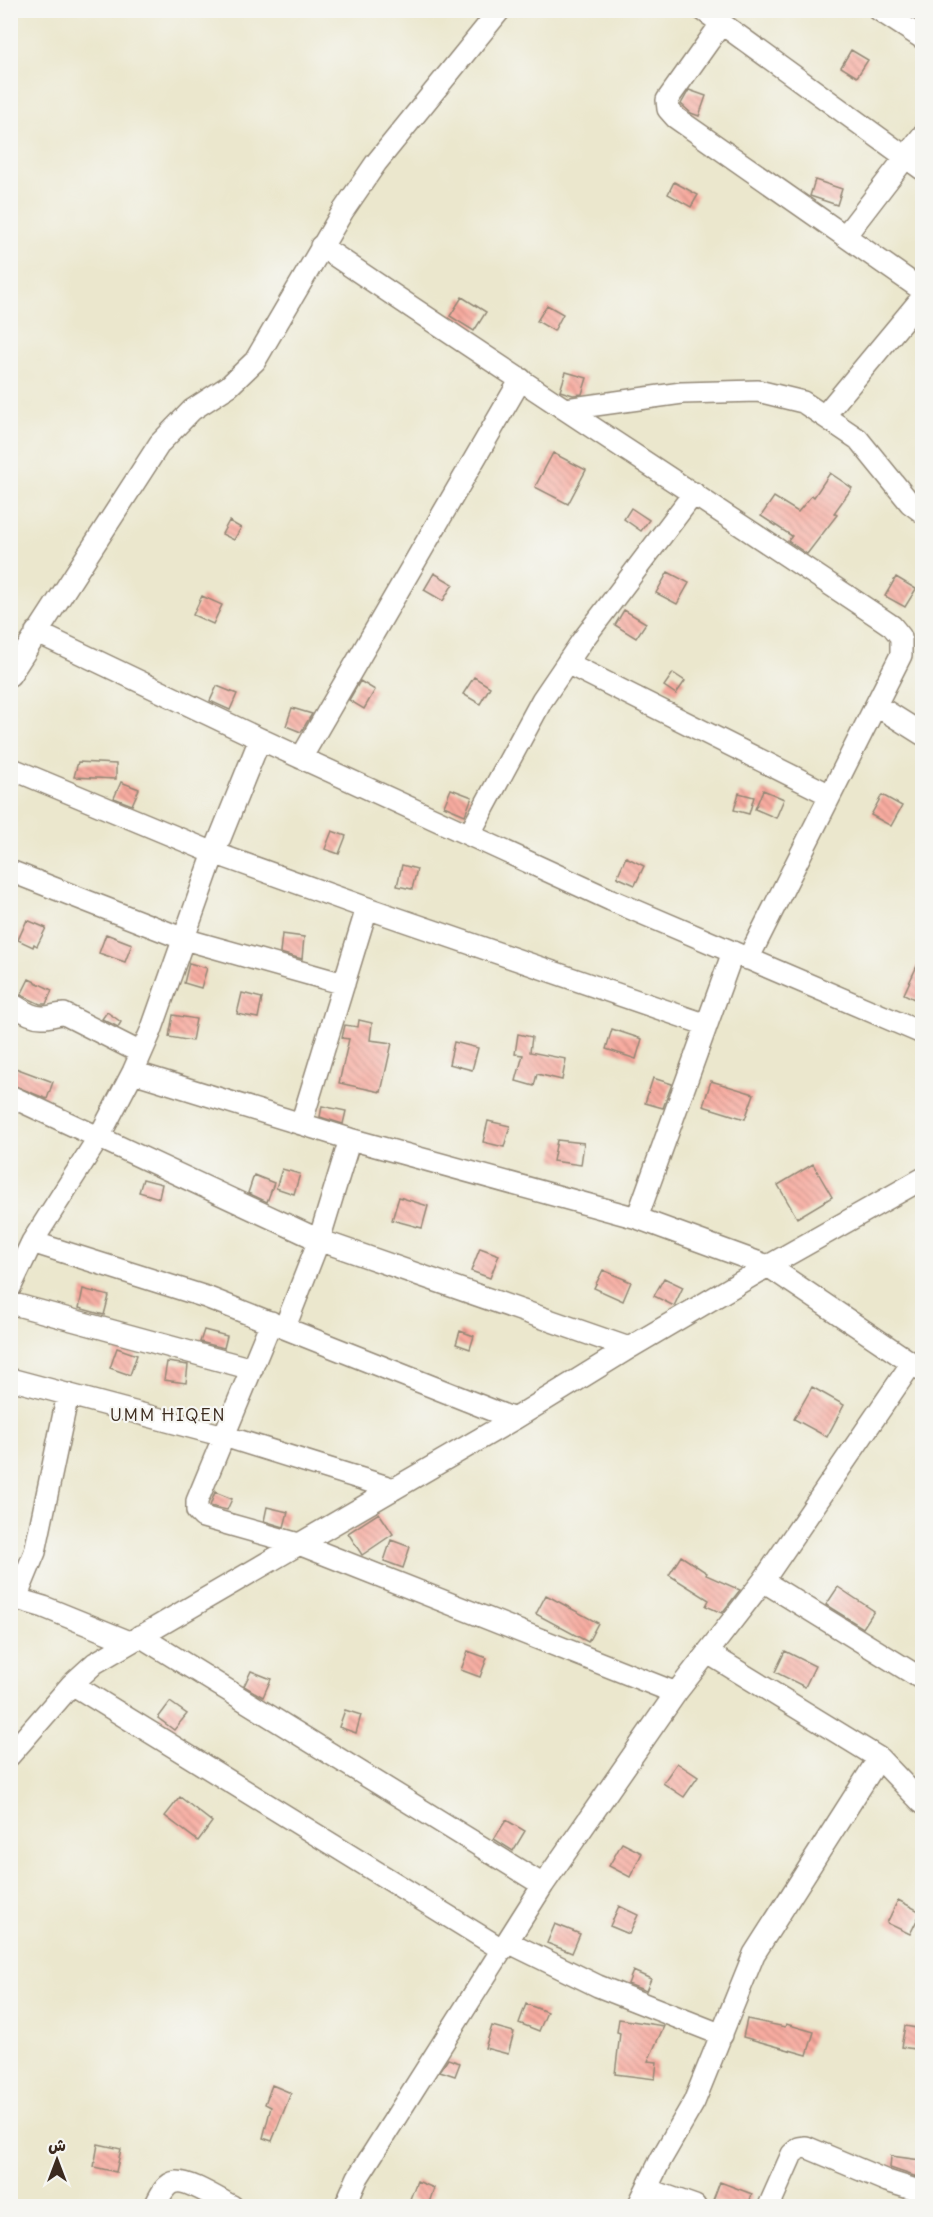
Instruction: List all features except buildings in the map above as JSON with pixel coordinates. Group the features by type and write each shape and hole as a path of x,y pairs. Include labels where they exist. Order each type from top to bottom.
{"street":[{"path":"10,675 160,443 192,410 229,386 255,361 342,211 376,163 500,10"},
{"path":"703,10 915,164"},
{"path":"879,10 922,38"},
{"path":"721,24 667,100 668,109 676,118 922,290"},
{"path":"845,236 915,164 922,136"},
{"path":"321,246 892,626 901,638 901,655 876,705 830,795 741,955 707,1025 637,1218"},
{"path":"824,416 922,298"},
{"path":"301,758 521,380"},
{"path":"566,409 682,393 758,391 803,402 858,439 910,503 922,512"},
{"path":"469,835 542,700 694,493"},
{"path":"36,632 260,739 611,900 922,1033"},
{"path":"567,663 830,795"},
{"path":"876,705 922,734"},
{"path":"10,1288 32,1242 99,1137 137,1063 151,1032 214,853 260,739"},
{"path":"10,768 214,853 707,1025"},
{"path":"10,871 184,939 344,984"},
{"path":"302,1124 367,908"},
{"path":"10,1003 33,1016 64,1014 137,1063 302,1124 637,1218 768,1266 917,1367 763,1581 676,1693 543,1885 358,2177 345,2206"},
{"path":"10,1096 319,1240 629,1348"},
{"path":"350,1139 319,1240 278,1325 252,1369 197,1501 197,1511 203,1517 299,1544 676,1693"},
{"path":"10,1755 72,1684 95,1663 514,1419 768,1266 922,1179"},
{"path":"32,1242 206,1297 514,1419"},
{"path":"10,1303 252,1369"},
{"path":"10,1379 224,1436 394,1489"},
{"path":"68,1394 35,1552 13,1598 135,1639 543,1885"},
{"path":"763,1581 922,1679"},
{"path":"708,1653 879,1758 922,1803"},
{"path":"72,1684 506,1946 598,1986 722,2035"},
{"path":"695,2206 643,2198 661,2159 694,2102 754,1954 879,1758"},
{"path":"769,2206 792,2154 799,2148 806,2147 887,2181 922,2192"},
{"path":"155,2206 166,2187 175,2182 185,2183 232,2206"}],"district":[{"name":"UMM HIQEN","path":"168,1415"}]}
